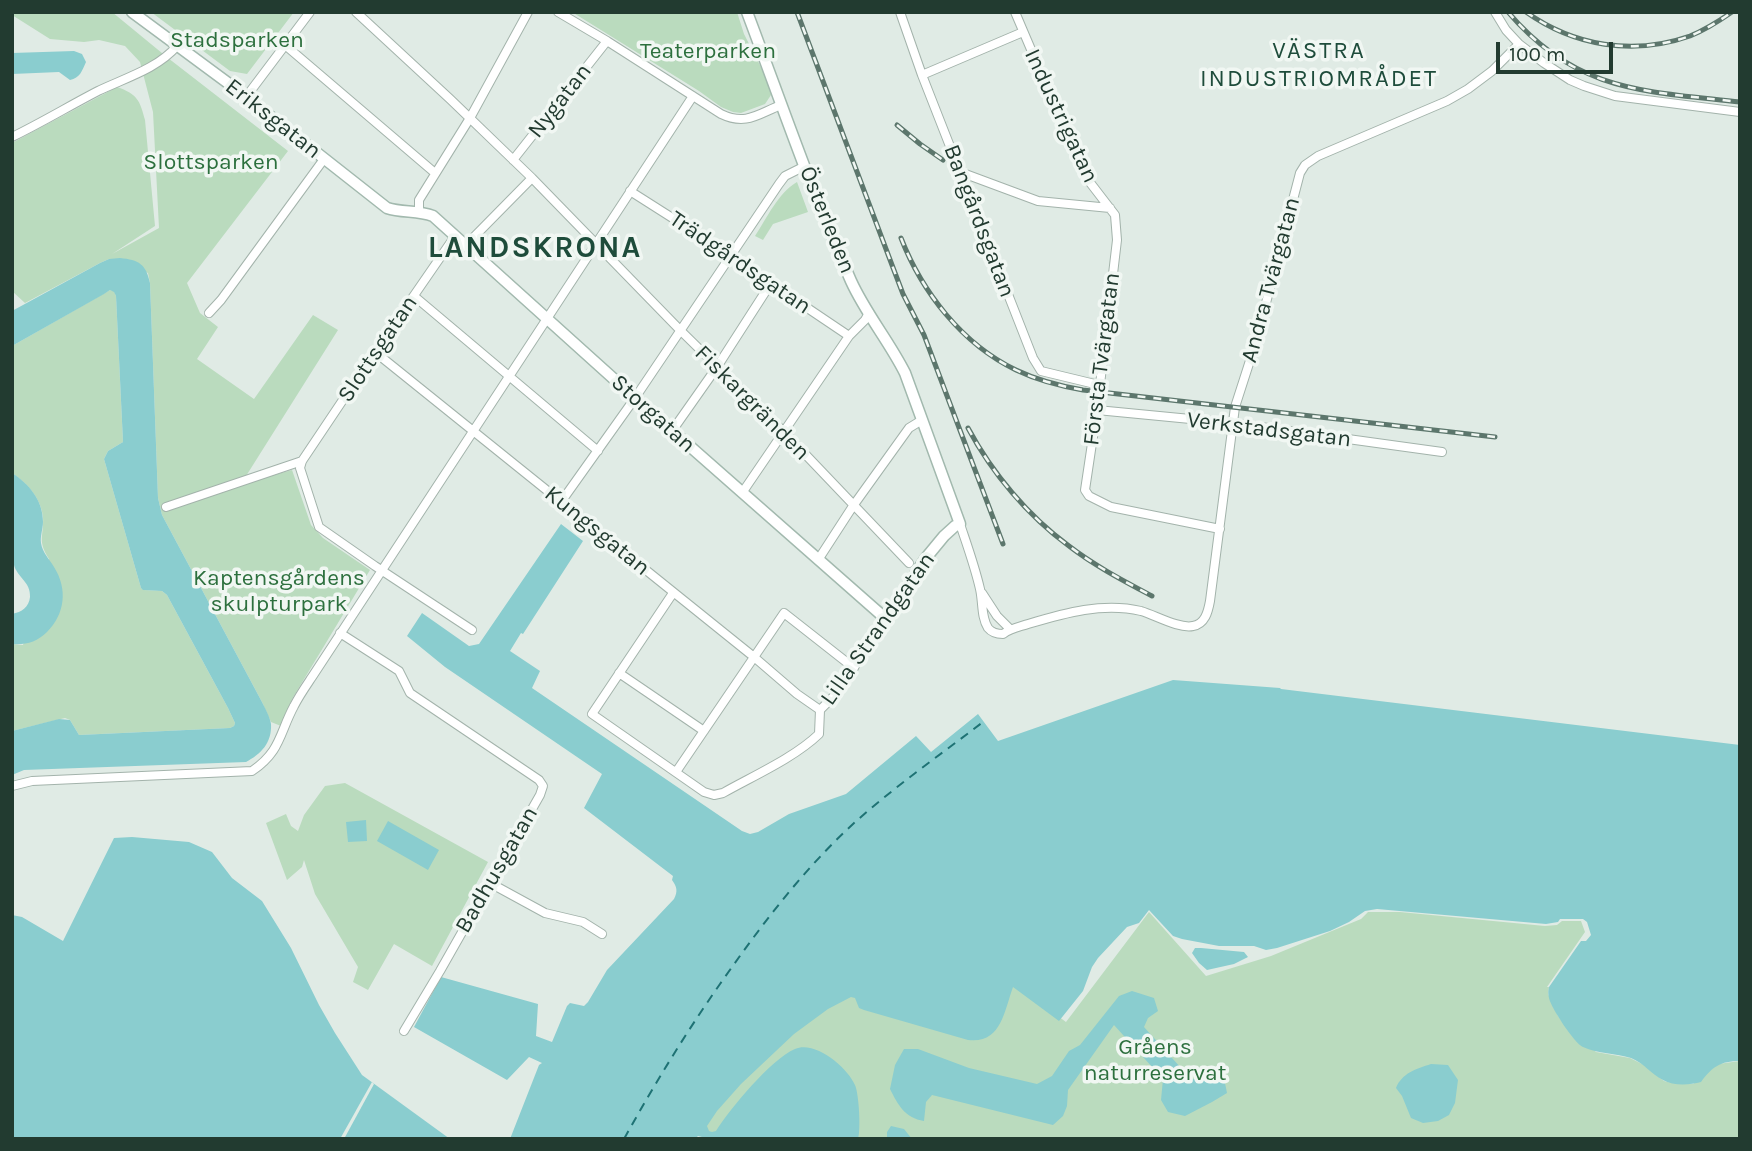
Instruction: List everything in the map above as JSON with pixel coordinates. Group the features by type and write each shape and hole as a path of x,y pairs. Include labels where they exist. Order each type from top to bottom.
{"street":[{"name":"Eriksgatan","path":"132,12 387,208 419,212"},
{"path":"246,97 310,12"},
{"name":"Fiskargränden","path":"356,12 532,178 784,432 909,563"},
{"path":"419,212 419,200 470,118 528,12"},
{"path":"558,12 733,120 744,120 782,106"},
{"name":"Österleden","path":"747,12 852,283 894,350 922,419"},
{"name":"Bangårdsgatan","path":"900,12 1033,358 1041,371 1099,385"},
{"name":"Industrigatan","path":"1015,12 1085,176 1112,211"},
{"path":"1495,12 1518,44 1570,80 1615,96 1740,112"},
{"path":"922,75 1023,32"},
{"name":"Nygatan","path":"513,160 607,41"},
{"name":"Andra Tvärgatan","path":"1010,629 1086,609 1130,609 1185,626 1198,624 1204,619 1208,612 1220,529 1232,423 1297,182 1306,165 1318,156 1447,101 1492,71 1518,44"},
{"path":"285,45 435,173"},
{"path":"12,137 139,73 169,55 177,46"},
{"path":"12,786 32,781 252,771 271,755 294,706 340,633 693,96"},
{"path":"209,313 324,159"},
{"path":"561,502 785,176 805,166"},
{"path":"960,173 1038,201 1112,211"},
{"path":"465,246 532,178"},
{"name":"Trädgårdsgatan","path":"630,191 849,336"},
{"name":"Första Tvärgatan","path":"1112,211 1117,240 1085,490 1094,500 1111,507 1220,529"},
{"name":"Storgatan","path":"419,212 433,216 456,236 886,619"},
{"name":"Slottsgatan","path":"302,461 456,236"},
{"path":"672,431 771,283"},
{"path":"414,296 598,451"},
{"path":"742,493 849,336 869,313"},
{"name":"Kungsgatan","path":"375,352 820,710"},
{"name":"Verkstadsgatan","path":"1097,411 1232,423 1442,452"},
{"path":"818,560 909,428 922,419 960,524 981,591 982,608 989,628 1003,634 1010,629 997,616 981,591"},
{"path":"166,507 302,461"},
{"path":"302,461 301,474 319,527 472,630"},
{"name":"Lilla Strandgatan","path":"676,772 704,792 714,795 723,793 811,742 819,734 820,710 837,693 925,559 944,536 960,524"},
{"path":"673,593 592,713 676,772 784,613 854,668"},
{"name":"Badhusgatan","path":"340,633 399,671 410,693 539,779 543,786 404,1031"},
{"path":"619,673 704,731"},
{"path":"490,883 545,913 583,922 602,934"}],"green space":[{"path":"12,12 112,12 288,151 187,283 200,313 218,327 197,359 254,399 313,315 338,330 241,484 292,470 311,525 323,538 370,570 292,699 281,726 271,722 162,515 158,498 148,273 109,259 25,303 12,291 12,143 117,87 133,95 145,120 155,226 112,254 159,228 153,112 140,62 125,46 99,40 84,42 50,39 12,15"},
{"name":"Stadsparken","path":"151,12 294,12 247,74 230,71"},
{"name":"Teaterparken","path":"572,12 737,12 744,34 770,85 771,95 765,104 741,113 721,107"},
{"path":"797,182 808,212 773,224 763,240 755,236 779,199"},
{"path":"110,290 114,291 116,296 123,442 108,451 104,459 141,588 162,591 167,595 228,708 235,723 230,728 79,735 70,720 65,718 12,731 12,644 23,645 49,559 42,543 42,510 28,486 12,473 12,346"},
{"path":"345,783 488,862 432,966 394,944 368,990 353,982 358,967 315,894 304,860 302,867 287,880 266,823 286,814 291,826 298,831 304,815 325,786"},
{"name":"Gråens naturreservat","path":"1149,912 1206,976 1271,956 1361,919 1368,912 1400,912 1545,926 1557,925 1562,921 1581,921 1585,932 1547,987 1558,1016 1596,1052 1630,1058 1664,1081 1672,1083 1693,1084 1718,1064 1740,1061 1740,1139 808,1139 707,1131 707,1121 751,1070 810,1017 856,993 1010,983 1066,1022"}],"water":[{"path":"74,51 82,54 86,62 76,78 70,80 59,72 12,74 12,53"},
{"path":"120,258 141,264 150,283 158,498 162,515 270,718 270,737 261,751 246,762 24,770 12,775 12,731 59,719 70,720 79,735 230,728 235,723 167,595 162,591 141,588 104,459 108,451 123,442 114,292 110,290 12,346 12,311 100,263"},
{"path":"12,473 24,482 41,507 42,546 58,575 63,592 58,617 47,632 35,640 17,644 12,644 12,614 28,604 30,592 13,560"},
{"path":"561,524 583,541 510,651 540,671 532,688 750,834 789,814 846,794 916,736 931,752 978,714 998,741 1173,680 1280,688 1740,745 1740,1061 1717,1066 1701,1082 1677,1084 1663,1080 1631,1058 1595,1051 1579,1044 1559,1017 1548,993 1549,987 1581,941 1586,941 1591,935 1587,922 1583,919 1560,919 1558,922 1546,924 1377,909 1365,911 1330,931 1266,950 1254,946 1219,946 1173,936 1149,910 1139,923 1127,927 1098,958 1083,991 1059,1021 1013,987 1004,1016 994,1032 979,1040 968,1040 864,1010 859,1008 855,998 851,997 828,1009 794,1034 741,1084 707,1126 709,1131 716,1131 741,1098 774,1063 785,1054 803,1047 812,1048 830,1057 851,1078 858,1104 858,1139 703,1139 698,1136 695,1139 510,1139 542,1063 529,1057 507,1080 414,1027 441,977 538,1004 536,1036 552,1042 567,1006 570,1003 584,1006 588,1002 607,970 674,899 676,891 673,876 584,808 602,774 445,667 407,636 422,613 469,646 479,644"},
{"path":"366,820 367,841 348,842 346,822"},
{"path":"388,821 439,850 428,870 377,841"},
{"path":"114,838 189,842 212,852 232,878 262,901 291,948 335,1033 362,1075 450,1139 12,1139 12,915 22,917 63,941"},
{"path":"1195,948 1244,952 1248,957 1234,964 1207,970 1192,953"},
{"path":"1132,991 1154,998 1158,1011 1148,1018 1144,1027 1191,1079 1225,1083 1227,1093 1185,1116 1168,1112 1161,1100 1163,1079 1114,1025 1068,1090 1063,1116 1053,1125 932,1095 926,1102 924,1121 907,1114 890,1089 895,1065 904,1049 918,1049 969,1068 1037,1084 1052,1076 1069,1051 1080,1045 1119,996"},
{"path":"1431,1064 1448,1065 1458,1080 1455,1103 1449,1115 1438,1121 1423,1123 1411,1118 1396,1088 1406,1075"},
{"path":"891,1126 904,1129 912,1139 887,1139"}],"pier":[{"path":"372,1082 374,1084 344,1139 340,1139"}],"ferry route":[{"path":"624,1139 707,1003 750,942 799,881 834,842 869,810 983,722"}],"railway":[{"path":"797,12 903,294 924,335 1003,544"},
{"path":"1508,12 1559,58 1586,73 1642,90 1740,102"},
{"path":"1526,12 1544,24 1584,40 1626,46 1669,42 1690,36 1732,12"},
{"path":"897,125 943,160"},
{"path":"901,238 932,297 961,331 996,359 1040,380 1083,390 1495,437"},
{"path":"968,428 1012,493 1039,521 1089,560 1152,596"}],"district":[{"name":"VÄSTRA INDUSTRIOMRÅDET","path":"1319,65"},
{"name":"LANDSKRONA","path":"535,248"}],"park label":[{"name":"Slottsparken","path":"211,162"},
{"name":"Kaptensgårdens skulpturpark","path":"279,591"}]}
